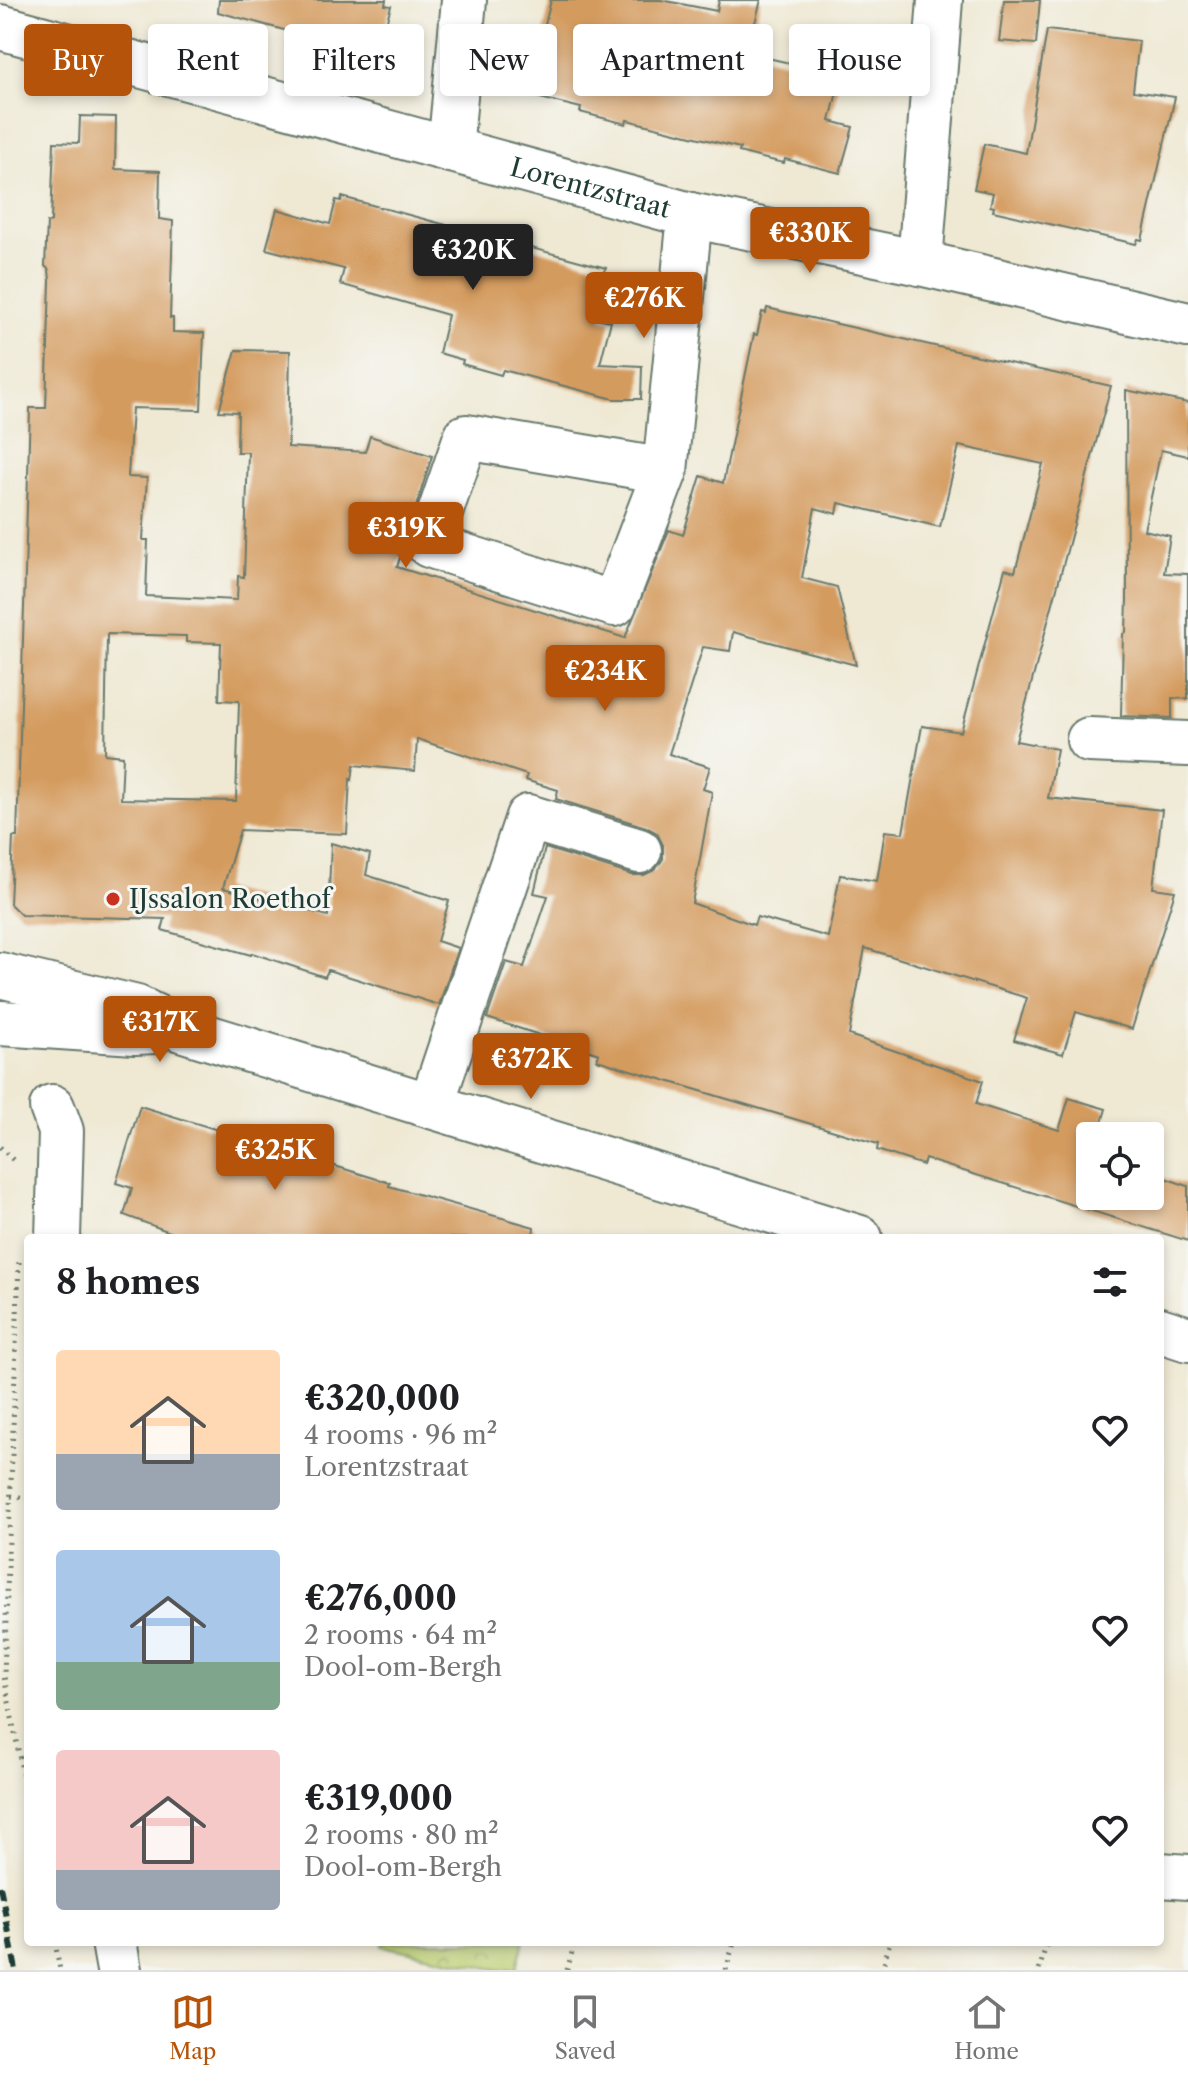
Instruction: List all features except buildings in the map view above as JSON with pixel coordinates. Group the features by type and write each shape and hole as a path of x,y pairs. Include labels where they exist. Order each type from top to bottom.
{"street":[{"path":"450,150 464,0"},
{"path":"920,263 940,0"},
{"name":"Lorentzstraat","path":"0,27 690,215 920,263 1188,325"},
{"path":"665,471 466,437 429,545 614,604 665,471 690,215"},
{"path":"1089,740 1188,744"},
{"path":"431,1106 528,817 639,851"},
{"path":"0,975 137,1008 181,1029 847,1234"},
{"path":"0,1023 135,1032 181,1029"},
{"path":"52,1107 61,1131 58,1234"},
{"path":"1164,1331 1188,1339"},
{"path":"1164,1875 1188,1877"},
{"path":"115,1946 119,1970"}],"path":[{"path":"0,1147 16,1163 18,1173"},
{"path":"19,1261 4,1676 24,1781"},
{"path":"11,1496 24,1498"},
{"path":"56,1946 60,1970"},
{"path":"567,1970 574,1946"},
{"path":"726,1970 733,1946"},
{"path":"882,1970 889,1946"},
{"path":"1039,1970 1046,1946"}],"green space":[{"path":"382,1946 523,1946 516,1970 500,1970"}],"railway":[{"path":"0,1886 16,1970"}],"place":[{"name":"IJssalon Roethof","path":"113,899"}]}
